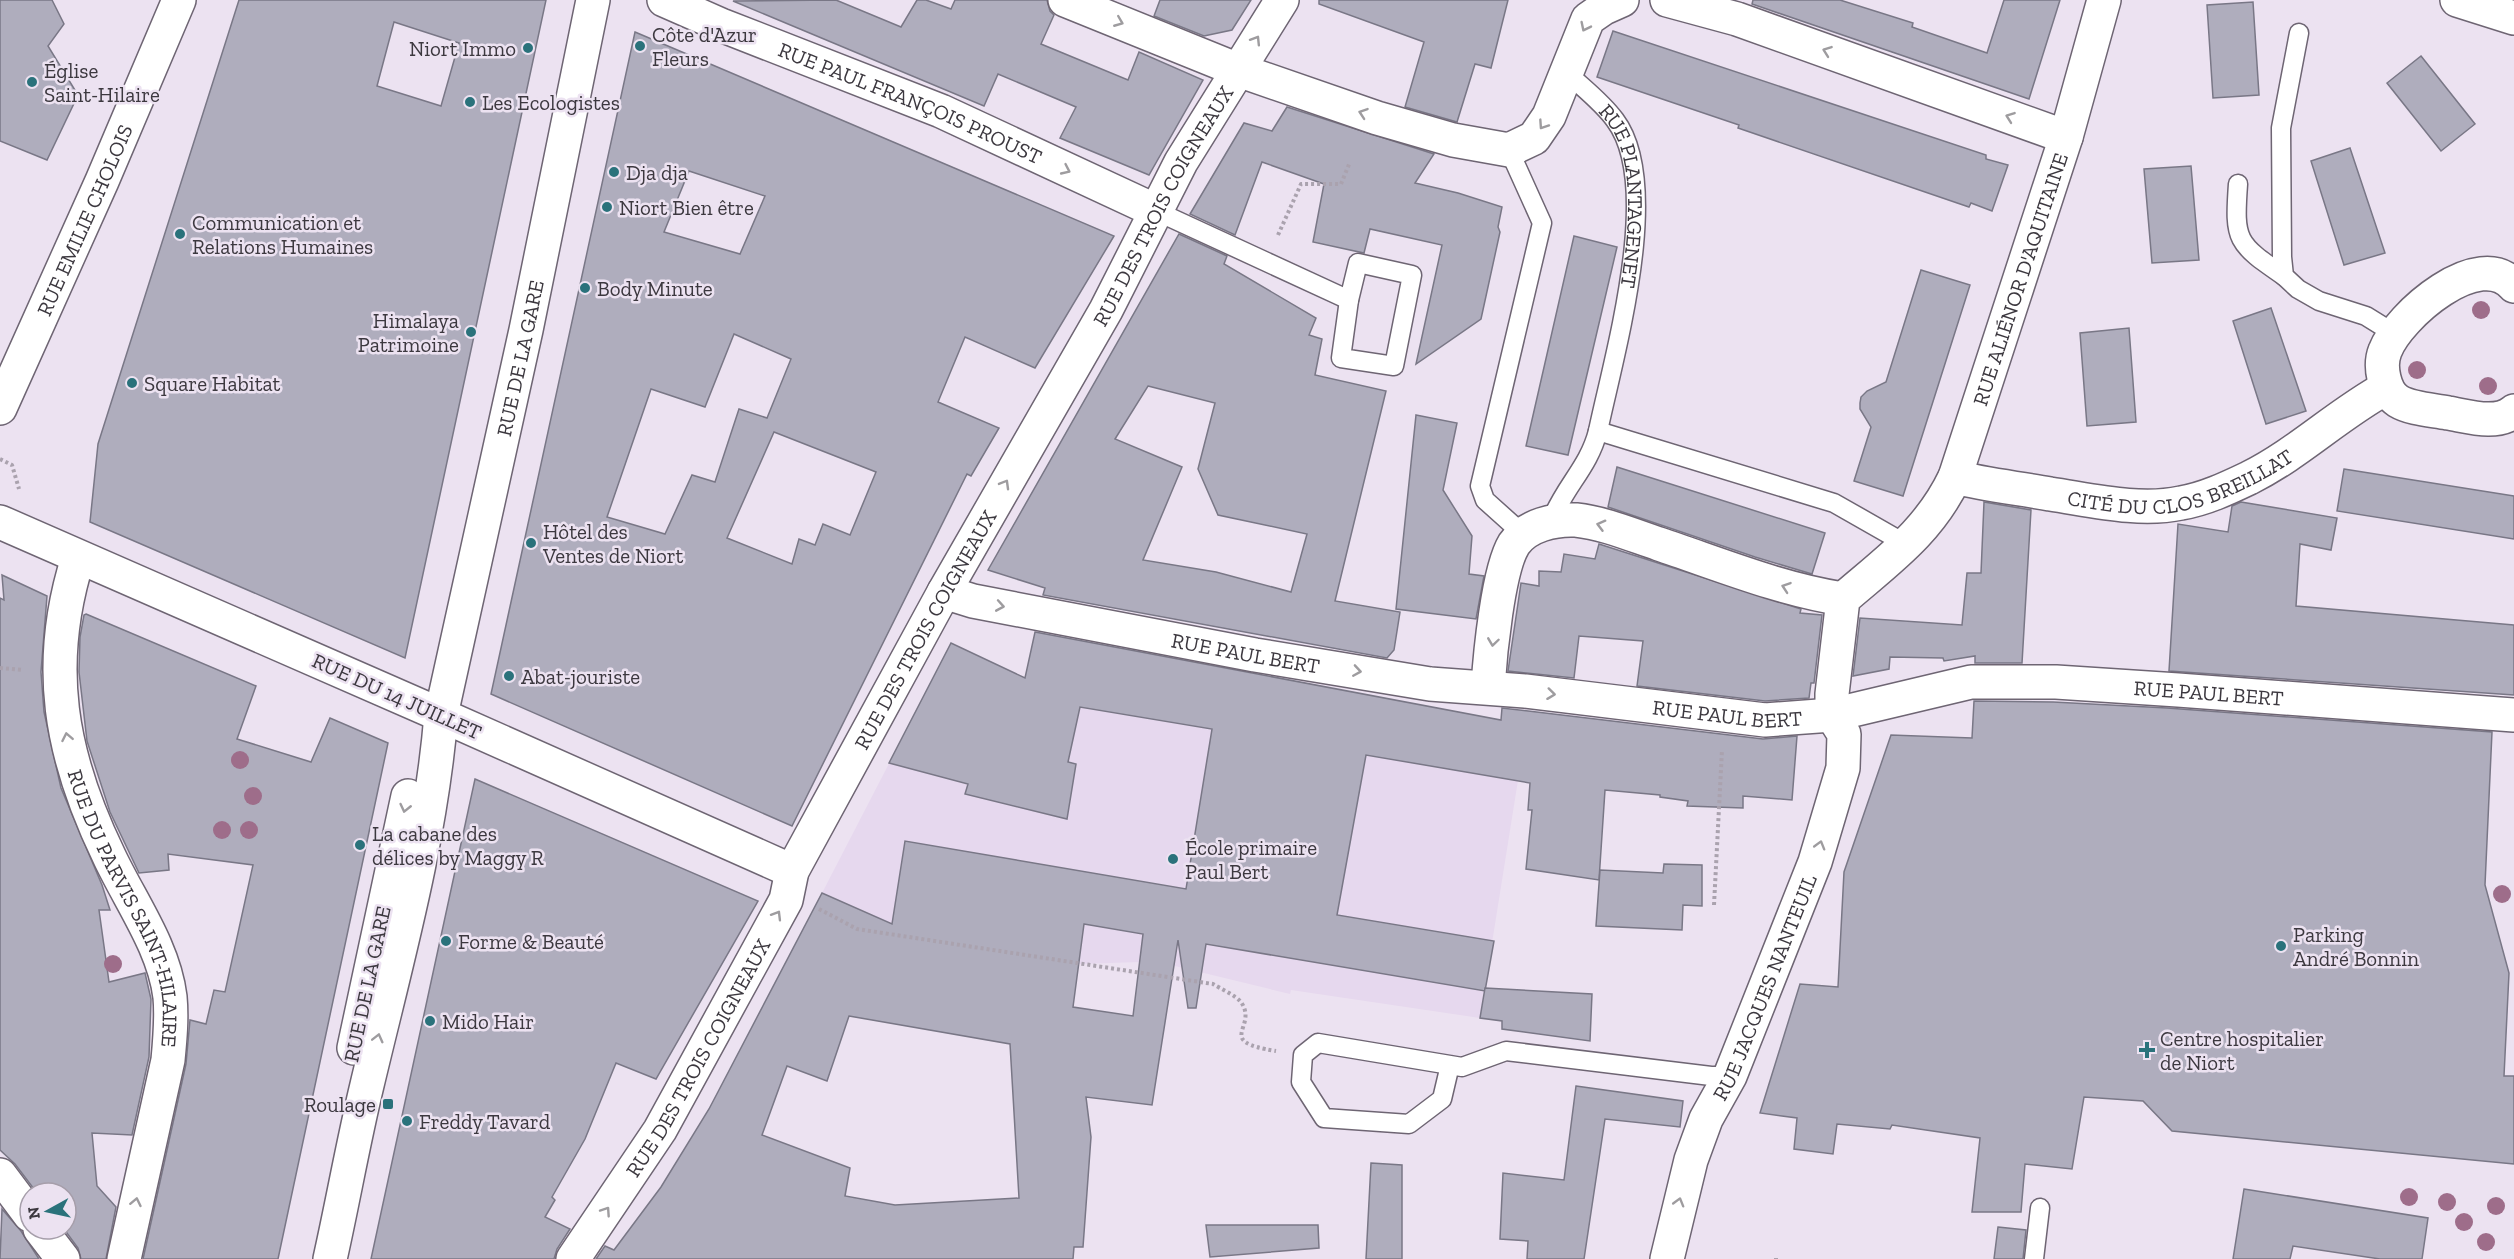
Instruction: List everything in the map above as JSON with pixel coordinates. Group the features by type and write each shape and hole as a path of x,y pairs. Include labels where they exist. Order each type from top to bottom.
{"street":[{"name":"RUE EMILIE CHOLOIS","path":"0,408 102,181 179,0"},
{"name":"RUE DE LA GARE","path":"330,1259 366,1088 405,930 437,762 441,715 526,330 593,0"},
{"name":"RUE PAUL FRANÇOIS PROUST","path":"664,0 720,25 941,111 1156,211"},
{"path":"1065,0 1238,70 1377,118 1453,140 1509,150 1534,138 1549,116 1588,19 1622,0"},
{"name":"RUE DES TROIS COIGNEAUX","path":"573,1259 660,1130 786,900 790,882 944,592 1106,310 1181,162 1282,0"},
{"path":"1667,0 1740,9 2066,137"},
{"name":"RUE ALIÉNOR D'AQUITAINE","path":"1843,599 1925,527 1943,504 1955,477 2066,137 2104,0"},
{"path":"2474,3 2514,18"},
{"path":"2511,274 2486,273 2463,277 2440,291 2395,334 2384,352 2386,388 2398,401 2481,418 2497,418 2514,411"},
{"name":"CITÉ DU CLOS BREILLAT","path":"1955,477 2119,504 2154,506 2181,503 2213,494 2251,477 2318,436 2359,403 2386,388"},
{"name":"RUE DU 14 JUILLET","path":"0,522 441,715 790,882"},
{"path":"1488,687 1501,589 1508,558 1515,543 1538,528 1597,523 1803,593 1843,599 1832,694 1832,715"},
{"name":"RUE DU PARVIS SAINT-HILAIRE","path":"78,558 62,621 60,695 67,743 86,801 108,855 162,962 170,996 171,1028 168,1060 124,1259"},
{"name":"RUE PAUL BERT","path":"944,592 974,601 1255,655 1430,684 1488,687 1724,717 1765,720 1832,715 1971,682 2056,682 2514,715"},
{"name":"RUE DE LA GARE","path":"307,1259 327,1180 417,756 441,715"},
{"name":"RUE JACQUES NANTEUIL","path":"1667,1259 1691,1160 1706,1119 1730,1076 1815,862 1843,768 1844,734 1832,715"},
{"path":"0,1175 18,1199"},
{"path":"49,1241 63,1259"}],"lane":[{"path":"2284,276 2281,128 2299,33"},
{"name":"RUE PLANTAGENET","path":"1566,72 1616,121 1630,154 1637,191 1636,243 1598,431"},
{"path":"1509,150 1542,223 1480,486 1485,500 1538,528 1586,466 1598,431 1834,503 1906,544"},
{"path":"2238,184 2237,235 2247,247 2298,289 2319,301 2366,316 2395,334"},
{"path":"1156,211 1348,300"},
{"path":"1358,263 1412,275 1394,366 1341,358 1348,300 1358,263"},
{"path":"1449,1065 1442,1099 1409,1124 1324,1118 1301,1082 1303,1055 1318,1043 1462,1067 1506,1051 1711,1076 1730,1076"},
{"path":"2034,1259 2040,1208"}],"path":[{"path":"1266,263 1301,183 1341,184 1350,162"},
{"path":"1714,905 1724,717"},
{"path":"790,882 857,929 1213,984 1240,1002 1245,1013 1241,1035 1249,1047 1303,1055"}],"shaded area":[{"name":"École primaire Paul Bert","path":"1407,704 1527,724 1480,1018 1291,990 1290,994 1175,966 1140,962 1079,964 806,924 896,750 1080,707"}],"building":[{"name":"Église Saint-Hilaire","path":"0,0 52,0 64,24 48,46 78,95 47,160 0,141"},
{"path":"239,0 546,0 405,658 90,522 98,444","holes":["394,22 459,43 441,106 377,86"]},
{"path":"836,0 901,27 917,0 926,0 951,9 955,0 1047,0 1050,11 1054,15 1041,44 1128,80 1139,52 1203,80 1149,175 1060,138 1076,107 998,74 984,106 733,1"},
{"path":"1160,0 1251,0 1232,30 1204,36 1154,16"},
{"path":"1319,0 1508,0 1491,68 1475,64 1457,122 1405,107 1424,42 1319,4"},
{"path":"1753,0 1840,0 1913,23 1912,27 1987,53 2004,0 2060,0 2029,99 1752,4"},
{"path":"2253,2 2259,95 2213,98 2207,5"},
{"path":"1613,31 1986,155 1986,159 2008,165 1992,211 1971,203 1969,207 1597,77"},
{"path":"635,32 1114,236 1035,368 965,337 938,402 999,428 971,476 967,474 792,826 491,694","holes":["689,171 765,196 740,254 664,232","734,334 791,359 767,418 739,409 715,482 692,475 665,534 607,517 651,389 705,407","774,432 876,472 850,535 823,524 815,545 799,539 792,564 727,538"]},
{"path":"2421,56 2475,124 2441,151 2387,83"},
{"path":"1287,107 1434,154 1415,183 1502,207 1498,227 1500,232 1481,319 1416,364 1442,245 1370,229 1364,253 1313,242 1324,184 1262,162 1235,235 1190,214 1244,123 1272,131"},
{"path":"2350,148 2385,253 2344,265 2311,161"},
{"path":"2191,166 2199,260 2152,263 2144,169"},
{"path":"1179,234 1227,256 1224,264 1316,318 1309,335 1322,339 1315,375 1386,391 1335,601 1400,612 1394,650 1387,658 1043,595 1045,588 988,570","holes":["1148,386 1215,403 1198,469 1218,515 1307,534 1291,592 1216,572 1143,560 1182,467 1115,439"]},
{"path":"1574,236 1617,247 1568,455 1526,446"},
{"path":"1921,270 1970,285 1903,496 1854,481 1871,427 1860,409 1860,403 1861,397 1867,391 1886,382"},
{"path":"2271,308 2306,411 2266,424 2233,321"},
{"path":"2129,328 2136,422 2087,426 2080,333"},
{"path":"1416,415 1457,423 1443,490 1472,536 1469,574 1484,576 1476,619 1396,609"},
{"path":"1617,467 1825,533 1812,574 1608,507"},
{"path":"2344,469 2514,496 2514,539 2337,511"},
{"path":"1984,502 2031,510 2022,663 1975,663 1975,656 1944,661 1943,658 1890,657 1889,669 1853,676 1860,618 1962,625 1967,573 1981,573"},
{"path":"2241,502 2337,518 2331,550 2300,544 2296,606 2514,625 2514,695 2169,671 2178,524 2228,532 2232,506"},
{"path":"1599,544 1801,609 1800,613 1822,615 1814,683 1811,683 1809,698 1765,701 1637,686 1643,641 1579,636 1574,678 1508,671 1521,583 1539,586 1539,571 1561,572 1564,554 1595,559"},
{"path":"2,575 47,596 41,672 44,712 61,788 102,885 110,910 99,910 109,982 145,973 151,999 149,1057 132,1135 92,1133 97,1186 116,1207 106,1259 81,1259 78,1248 73,1241 78,1241 78,1181 28,1181 0,1150 0,598 4,600"},
{"path":"86,614 256,686 237,739 311,762 330,718 388,743 278,1259 143,1259 186,1064 190,1020 206,1024 214,990 225,992 253,865 168,854 169,870 139,873 110,812 87,741 79,672 80,637"},
{"path":"1035,632 1501,720 1502,708 1763,739 1797,736 1792,800 1743,796 1743,808 1687,806 1688,801 1660,797 1660,795 1605,790 1599,880 1526,869 1532,810 1528,810 1530,783 1366,755 1337,915 1494,941 1485,991 1206,944 1196,1008 1188,1008 1178,940 1152,1105 1086,1097 1091,1137 1083,1247 1074,1247 1073,1259 596,1259 605,1246 614,1250 661,1187 709,1109 822,893 892,924 905,841 1186,889 1212,729 1080,707 1068,762 1076,764 1067,819 965,794 968,784 889,763 951,643 1025,678","holes":["1084,924 1143,934 1133,1016 1073,1007","849,1016 1010,1044 1019,1198 895,1205 845,1196 850,1168 762,1135 787,1066 827,1081"]},
{"name":"Centre hospitalier de Niort","path":"1974,701 2053,702 2167,708 2492,732 2485,885 2509,973 2504,1076 2514,1076 2514,1164 2172,1131 2143,1101 2084,1097 2072,1169 2025,1164 2021,1212 1972,1212 1980,1138 1892,1125 1890,1129 1837,1124 1833,1154 1794,1149 1797,1118 1760,1113 1800,984 1838,987 1844,872 1891,735 1972,738"},
{"path":"475,779 758,901 656,1079 616,1063 585,1139 552,1197 555,1200 545,1217 570,1229 557,1249 554,1259 371,1259"},
{"path":"1664,864 1702,865 1702,906 1683,905 1682,930 1596,926 1600,870 1663,873"},
{"path":"1485,988 1592,994 1590,1041 1502,1029 1502,1021 1480,1018"},
{"path":"1576,1086 1683,1101 1680,1127 1605,1119 1584,1259 1527,1259 1528,1241 1500,1239 1503,1173 1564,1180"},
{"path":"1371,1163 1402,1165 1402,1259 1366,1259"},
{"path":"2244,1189 2428,1218 2422,1259 2380,1259 2293,1246 2290,1259 2233,1259"},
{"path":"2,1209 18,1228 18,1241 27,1241 39,1259 0,1259"},
{"path":"1206,1225 1318,1225 1319,1248 1210,1257"},
{"path":"1998,1227 2026,1230 2023,1259 1994,1259"}],"place":[{"name":"Côte d'Azur Fleurs","path":"640,46"},
{"name":"Niort Immo","path":"528,48"},
{"name":"Église Saint-Hilaire","path":"32,82"},
{"name":"Les Ecologistes","path":"470,102"},
{"name":"Dja dja","path":"614,172"},
{"name":"Niort Bien être","path":"607,207"},
{"name":"Communication et Relations Humaines","path":"180,234"},
{"name":"Body Minute","path":"585,288"},
{"name":"Himalaya Patrimoine","path":"471,332"},
{"name":"Square Habitat","path":"132,383"},
{"name":"Hôtel des Ventes de Niort","path":"531,543"},
{"name":"Abat-jouriste","path":"509,676"},
{"name":"La cabane des délices by Maggy R","path":"360,845"},
{"name":"École primaire Paul Bert","path":"1173,859"},
{"name":"Forme & Beauté","path":"446,941"},
{"name":"Parking André Bonnin","path":"2281,946"},
{"name":"Mido Hair","path":"430,1021"},
{"name":"Centre hospitalier de Niort","path":"2147,1050"},
{"name":"Roulage","path":"388,1104"},
{"name":"Freddy Tavard","path":"407,1121"}]}
